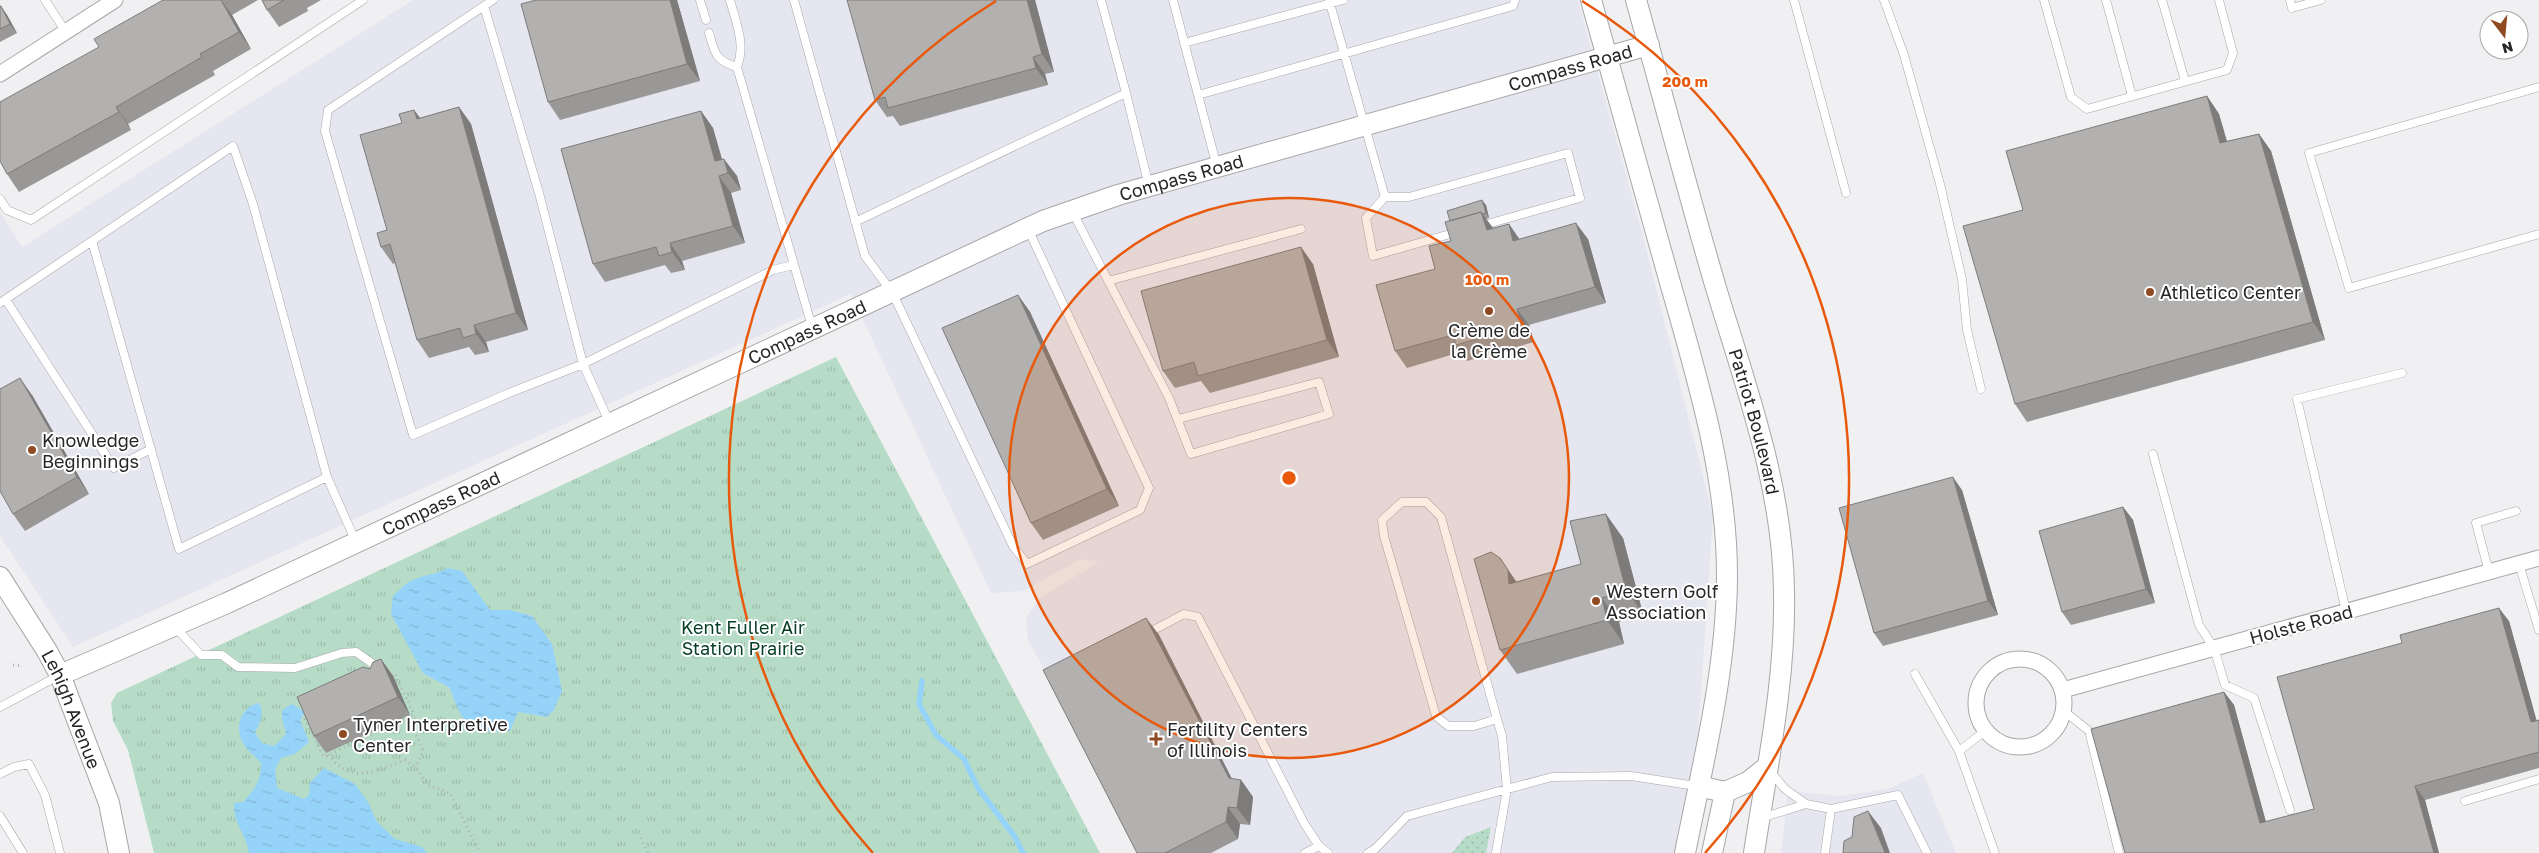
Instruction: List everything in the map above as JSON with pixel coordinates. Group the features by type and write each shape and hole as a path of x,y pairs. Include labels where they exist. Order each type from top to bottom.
{"street":[{"path":"0,74 115,0"},
{"path":"1591,0 1697,378 1713,449 1724,513 1727,579 1724,640 1685,853"},
{"name":"Patriot Boulevard","path":"1636,0 1716,287 1745,381 1773,490 1780,535 1784,600 1783,645 1778,698 1754,853"},
{"name":"Compass Road","path":"60,675 173,626 356,542 1071,210 1149,186 1649,45"},
{"name":"Holste Road","path":"2063,690 2539,558"},
{"name":"Lehigh Avenue","path":"0,577 60,675 109,804 119,853"},
{"path":"2013,659 2034,660 2046,667 2057,677 2063,690 2064,711 2059,725 2050,736 2038,744 2024,747 2002,743 1985,731 1978,718 1975,704 1977,690 1983,677 1993,667 2013,659"},
{"path":"1698,786 1725,792 1748,782 1767,767"},
{"path":"1712,853 1725,792"}],"lane":[{"path":"45,0 66,32"},
{"path":"0,199 7,210 30,220 363,0"},
{"path":"493,0 328,110 326,131 413,435 509,393 583,364 772,270 793,266"},
{"path":"700,0 706,20"},
{"path":"730,0 741,42 742,55 737,67 793,266 813,329"},
{"path":"794,0 865,256 892,292 1013,546 1027,564 1140,510 1149,488 1028,229"},
{"path":"1101,0 1149,186"},
{"path":"1173,0 1217,167"},
{"path":"1184,43 1329,2 1343,0"},
{"path":"1198,95 1513,6 1515,0"},
{"path":"1794,0 1846,193"},
{"path":"1884,0 1904,55 1940,184 1962,279 1967,330 1981,389"},
{"path":"2044,0 2071,97 2086,109 2227,70 2233,53 2219,0"},
{"path":"2106,0 2132,96"},
{"path":"2162,0 2185,82"},
{"path":"2290,0 2292,8 2321,0"},
{"path":"1329,2 1363,126 1385,197"},
{"path":"484,6 539,193 583,364 610,424"},
{"path":"709,33 716,55 725,64 737,67"},
{"path":"2539,87 2309,152 2349,288 2539,234"},
{"path":"855,222 1126,93"},
{"path":"151,449 114,468 3,302 233,146 253,204 327,477 356,542"},
{"path":"1568,153 1580,198 1373,256 1366,218 1385,197 1409,197 1568,153"},
{"path":"1071,210 1169,398 1191,454 1329,414 1319,382 1178,419"},
{"path":"1108,281 1301,230"},
{"path":"92,241 179,549 327,477"},
{"path":"2346,611 2297,399 2402,373"},
{"path":"2153,454 2199,625 2214,648 2225,685 2254,698 2290,810"},
{"path":"1496,853 1507,789 1502,736 1441,517 1426,502 1402,502 1382,520 1384,536 1436,716 1448,726 1474,726 1497,719"},
{"path":"2489,572 2476,523 2516,511"},
{"path":"2519,564 2539,630"},
{"path":"1140,637 1184,614 1198,617 1304,823 1319,846 1328,853"},
{"path":"173,626 201,655 222,655 238,667 295,668 342,653 356,652 373,664 380,681"},
{"path":"1915,674 1959,751 1995,853"},
{"name":"Compass Road","path":"0,707 60,675"},
{"path":"2064,711 2089,731 2119,853"},
{"path":"1959,751 1985,731"},
{"path":"0,774 14,767 29,764 45,795 60,853"},
{"path":"1767,767 1785,790 1806,804 1831,809 1898,795 1926,853"},
{"path":"1368,853 1375,849 1407,816 1552,778 1630,776 1698,786"},
{"path":"2465,801 2539,779"},
{"path":"1759,818 1786,808 1806,804"},
{"path":"1824,853 1831,809"},
{"path":"0,816 23,853"},
{"path":"1305,853 1319,846"}],"path":[{"path":"13,665 22,666"},
{"path":"394,675 414,714 324,757 304,717 380,681 394,675"},
{"path":"408,717 423,750 416,768"},
{"path":"328,755 344,770 353,774 363,774 405,760 416,768 428,785 450,793 480,853"},
{"path":"640,838 648,853"}],"shaded area":[{"path":"413,0 1578,0 1643,236 1713,516 1698,736 1679,853 1486,853 1491,828 1465,837 1452,853 1140,853 1056,688 1028,641 1026,617 1041,597 1099,562 1081,559 1023,591 991,593 851,294 73,647 0,536 0,212 22,247"},
{"path":"1923,773 1956,853 1781,853 1788,791 1840,796 1888,789"}],"green space":[{"name":"Kent Fuller Air Station Prairie","path":"836,357 1100,853 154,853 128,750 113,721 111,703 117,693"},
{"path":"1491,827 1486,853 1452,853 1465,837"}],"water":[{"path":"448,568 462,571 490,610 510,610 532,616 552,644 562,691 554,710 547,717 518,712 510,731 486,731 477,728 464,719 454,701 450,688 423,673 391,614 393,596 409,582"},
{"path":"259,703 262,714 255,733 262,743 274,746 286,734 282,710 292,704 305,712 300,720 309,742 295,754 281,758 275,769 277,788 304,799 309,795 310,783 324,768 355,784 368,802 377,822 395,839 422,847 427,853 249,853 235,816 234,803 243,802 254,789 260,775 261,763 245,746 240,737 239,724 248,708"}],"building":[{"path":"163,0 221,0 239,32 200,54 202,57 116,107 119,112 7,174 0,161 0,102 99,47 94,39"},
{"path":"262,0 284,0 267,10"},
{"path":"536,0 670,0 687,64 548,102 521,4"},
{"path":"847,0 1027,0 1042,54 1033,57 1036,68 888,108 885,97 875,100"},
{"path":"0,6 10,24 0,29"},
{"name":"Athletico Center","path":"2207,96 2220,143 2259,134 2313,322 2015,404 1963,226 2023,210 2006,151"},
{"path":"459,107 516,313 474,325 476,334 463,338 460,328 417,340 390,244 381,247 377,233 387,230 360,135 402,123 399,114 414,110 417,119"},
{"path":"701,111 715,161 724,159 728,173 719,176 733,226 670,243 672,252 659,256 656,247 593,264 561,149"},
{"path":"1482,200 1486,213 1483,214 1481,212 1450,221 1447,211"},
{"name":"Crème de la Crème","path":"1481,212 1487,230 1509,224 1513,241 1576,223 1595,287 1517,309 1522,326 1456,345 1453,335 1395,351 1376,285 1435,269 1429,246 1451,241 1445,222"},
{"path":"1301,247 1327,340 1198,376 1194,362 1163,371 1141,291"},
{"path":"1018,295 1107,489 1031,523 942,328"},
{"name":"Knowledge Beginnings","path":"20,378 77,477 13,514 0,491 0,389"},
{"path":"1953,477 1988,601 1874,633 1839,508"},
{"path":"2123,507 2146,589 2062,612 2039,531"},
{"path":"1606,514 1626,590 1602,598 1607,620 1500,650 1474,559 1491,552 1500,558 1508,570 1509,584 1581,564 1570,521"},
{"path":"2499,608 2531,722 2539,720 2539,752 2415,786 2434,853 2125,853 2091,729 2224,692 2260,823 2314,809 2277,677 2402,643 2400,635"},
{"path":"1146,618 1229,778 1241,780 1237,808 1228,807 1226,822 1165,853 1137,853 1043,670"},
{"path":"381,659 398,697 314,736 297,697 363,667 370,669 373,662"},
{"path":"1868,811 1885,853 1843,853 1844,841 1852,837 1854,817"}],"waterway":[{"path":"922,681 919,704 936,735 964,759 978,788 1015,837 1023,853"}],"place":[{"name":"Athletico Center","path":"2150,292"},
{"name":"Crème de la Crème","path":"1489,311"},
{"name":"Knowledge Beginnings","path":"32,450"},
{"name":"Western Golf Association","path":"1596,601"},
{"name":"Tyner Interpretive Center","path":"343,734"},
{"name":"Fertility Centers of Illinois","path":"1156,739"}]}
